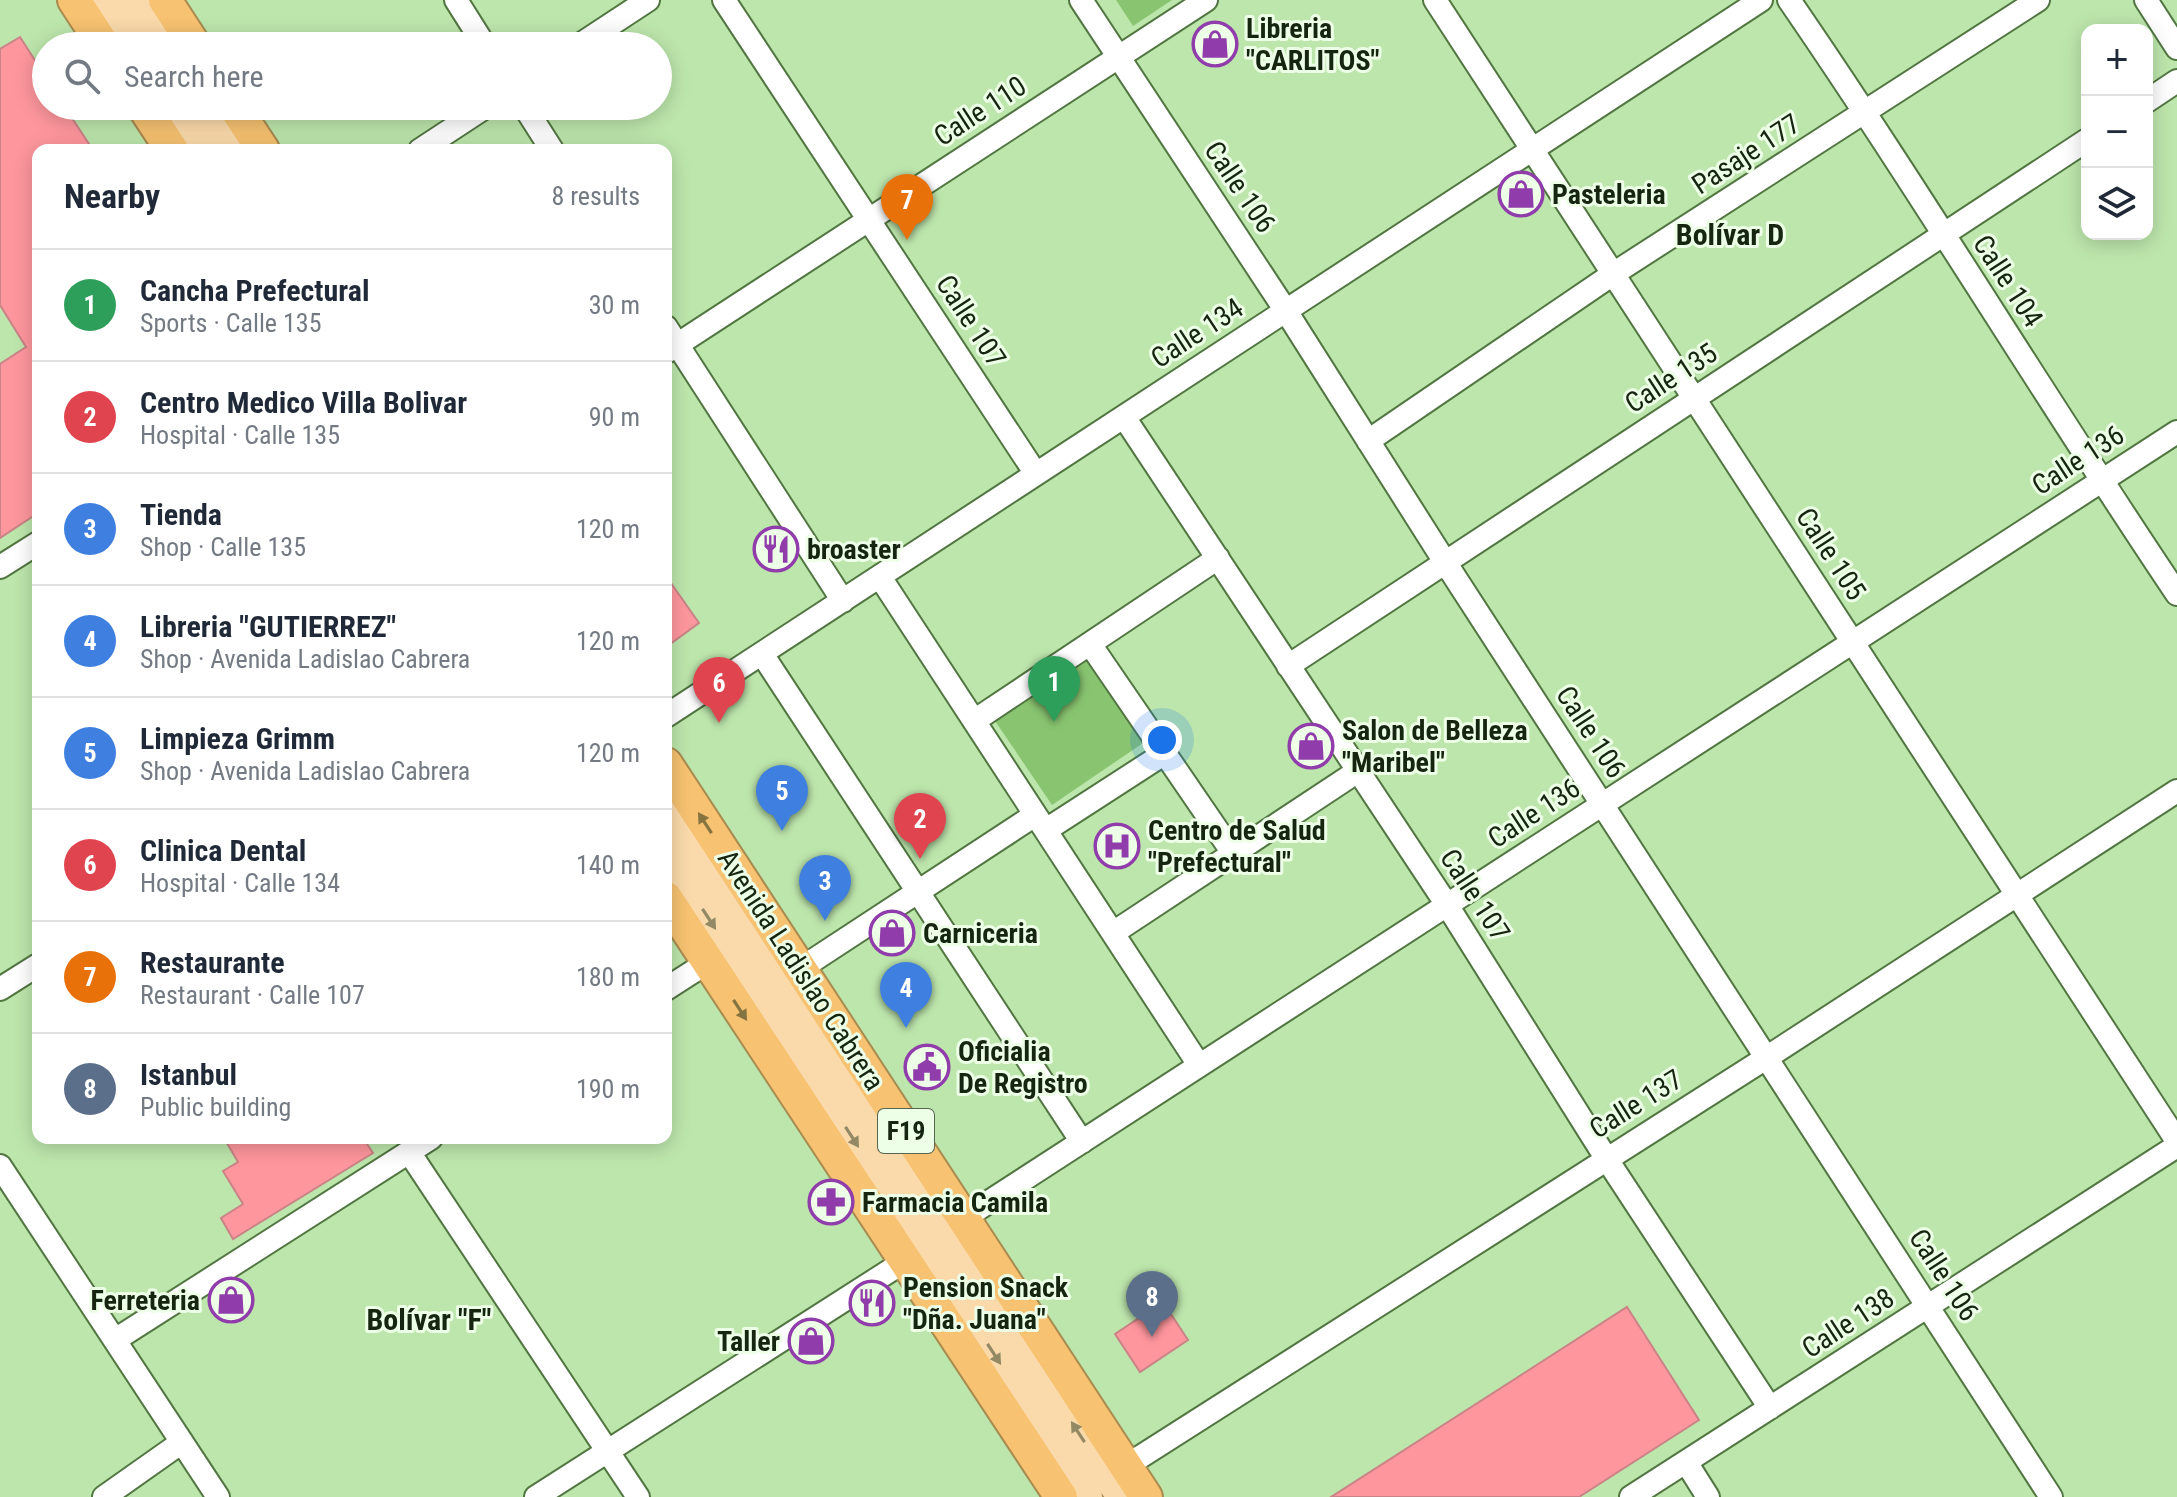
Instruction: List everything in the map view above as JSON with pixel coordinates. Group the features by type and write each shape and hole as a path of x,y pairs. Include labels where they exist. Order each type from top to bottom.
{"highway":[{"path":"165,0 186,32"},
{"path":"87,2 99,32"},
{"path":"152,120 168,144"},
{"path":"243,120 259,144"},
{"name":"Avenida Ladislao Cabrera","path":"672,773 964,1218 1123,1481 1146,1497"},
{"name":"F19","path":"672,907 1061,1497"}],"main road":[{"path":"134,0 155,32"},
{"path":"87,2 120,32"},
{"path":"184,120 199,144"},
{"path":"213,120 229,144"},
{"name":"Avenida Ladislao Cabrera","path":"672,816 1123,1481"},
{"name":"Avenida Ladislao Cabrera","path":"672,863 1088,1497"}],"street":[{"path":"456,0 476,32"},
{"path":"599,32 648,0"},
{"name":"Calle 107","path":"724,0 1036,474"},
{"name":"Calle 106","path":"1081,0 1286,311 1445,562 2051,1497"},
{"name":"Calle 110","path":"672,340 869,220 1206,0"},
{"name":"Calle 105","path":"1435,0 2177,1144"},
{"name":"Calle 134","path":"672,712 1761,0"},
{"name":"Calle 104","path":"1789,0 1866,112 2101,481 2177,594"},
{"name":"Pasaje 177","path":"1368,441 1613,274 2038,0"},
{"path":"2146,0 2177,48"},
{"path":"2153,97 2177,81"},
{"path":"429,144 466,120"},
{"path":"533,120 548,144"},
{"name":"Calle 135","path":"1288,666 2081,144"},
{"path":"672,344 843,601"},
{"name":"Calle 107","path":"1124,417 1447,905 1606,1158 1770,1408"},
{"name":"Calle 136","path":"964,1218 2177,432"},
{"path":"0,567 32,547"},
{"path":"974,721 1218,558"},
{"path":"880,577 1199,1065"},
{"path":"1090,644 1233,853"},
{"path":"762,654 1082,1142"},
{"path":"800,969 919,890 1165,753"},
{"path":"1113,933 1358,771"},
{"name":"Calle 137","path":"1123,1481 1606,1158 2177,791"},
{"path":"672,985 708,962"},
{"path":"0,989 32,969"},
{"path":"115,1340 422,1144"},
{"name":"Calle 138","path":"1631,1497 2177,1144"},
{"path":"409,1152 638,1497"},
{"path":"0,1166 218,1497"},
{"path":"536,1497 905,1261"},
{"path":"104,1497 182,1442"},
{"path":"1686,1462 1708,1497"}],"green space":[{"path":"1116,0 1172,0 1133,26"},
{"path":"1087,654 1146,741 1052,805 993,718"}],"building":[{"path":"20,37 32,56 32,120 73,120 89,144 32,144 32,517 0,538 0,364 26,347 0,305 0,49"},
{"path":"672,585 699,623 672,643"},
{"path":"228,1144 367,1144 373,1153 233,1239 221,1218 243,1204 223,1171 238,1162"},
{"path":"1163,1302 1188,1340 1140,1372 1115,1334"},
{"path":"1627,1307 1699,1420 1579,1497 1331,1497"}],"place":[{"name":"Libreria \"CARLITOS\"","path":"1215,44"},
{"name":"Pasteleria","path":"1521,194"},
{"name":"Restaurante","path":"907,240"},
{"name":"broaster","path":"776,549"},
{"name":"Cancha Prefectural","path":"1054,722"},
{"name":"Clinica Dental","path":"719,723"},
{"name":"Salon de Belleza \"Maribel\"","path":"1311,746"},
{"name":"Limpieza Grimm","path":"782,831"},
{"name":"Centro de Salud \"Prefectural\"","path":"1117,846"},
{"name":"Centro Medico Villa Bolivar","path":"920,859"},
{"name":"Tienda","path":"825,921"},
{"name":"Carniceria","path":"892,933"},
{"name":"Libreria \"GUTIERREZ\"","path":"906,1028"},
{"name":"Oficialia De Registro","path":"927,1067"},
{"name":"Farmacia Camila","path":"831,1202"},
{"name":"Ferreteria","path":"231,1300"},
{"name":"Pension Snack \"Dña. Juana\"","path":"872,1303"},
{"name":"Istanbul","path":"1152,1337"},
{"name":"Taller","path":"811,1341"}],"district":[{"name":"Bolívar D","path":"1730,234"},
{"name":"Bolívar \"F\"","path":"429,1319"}]}
